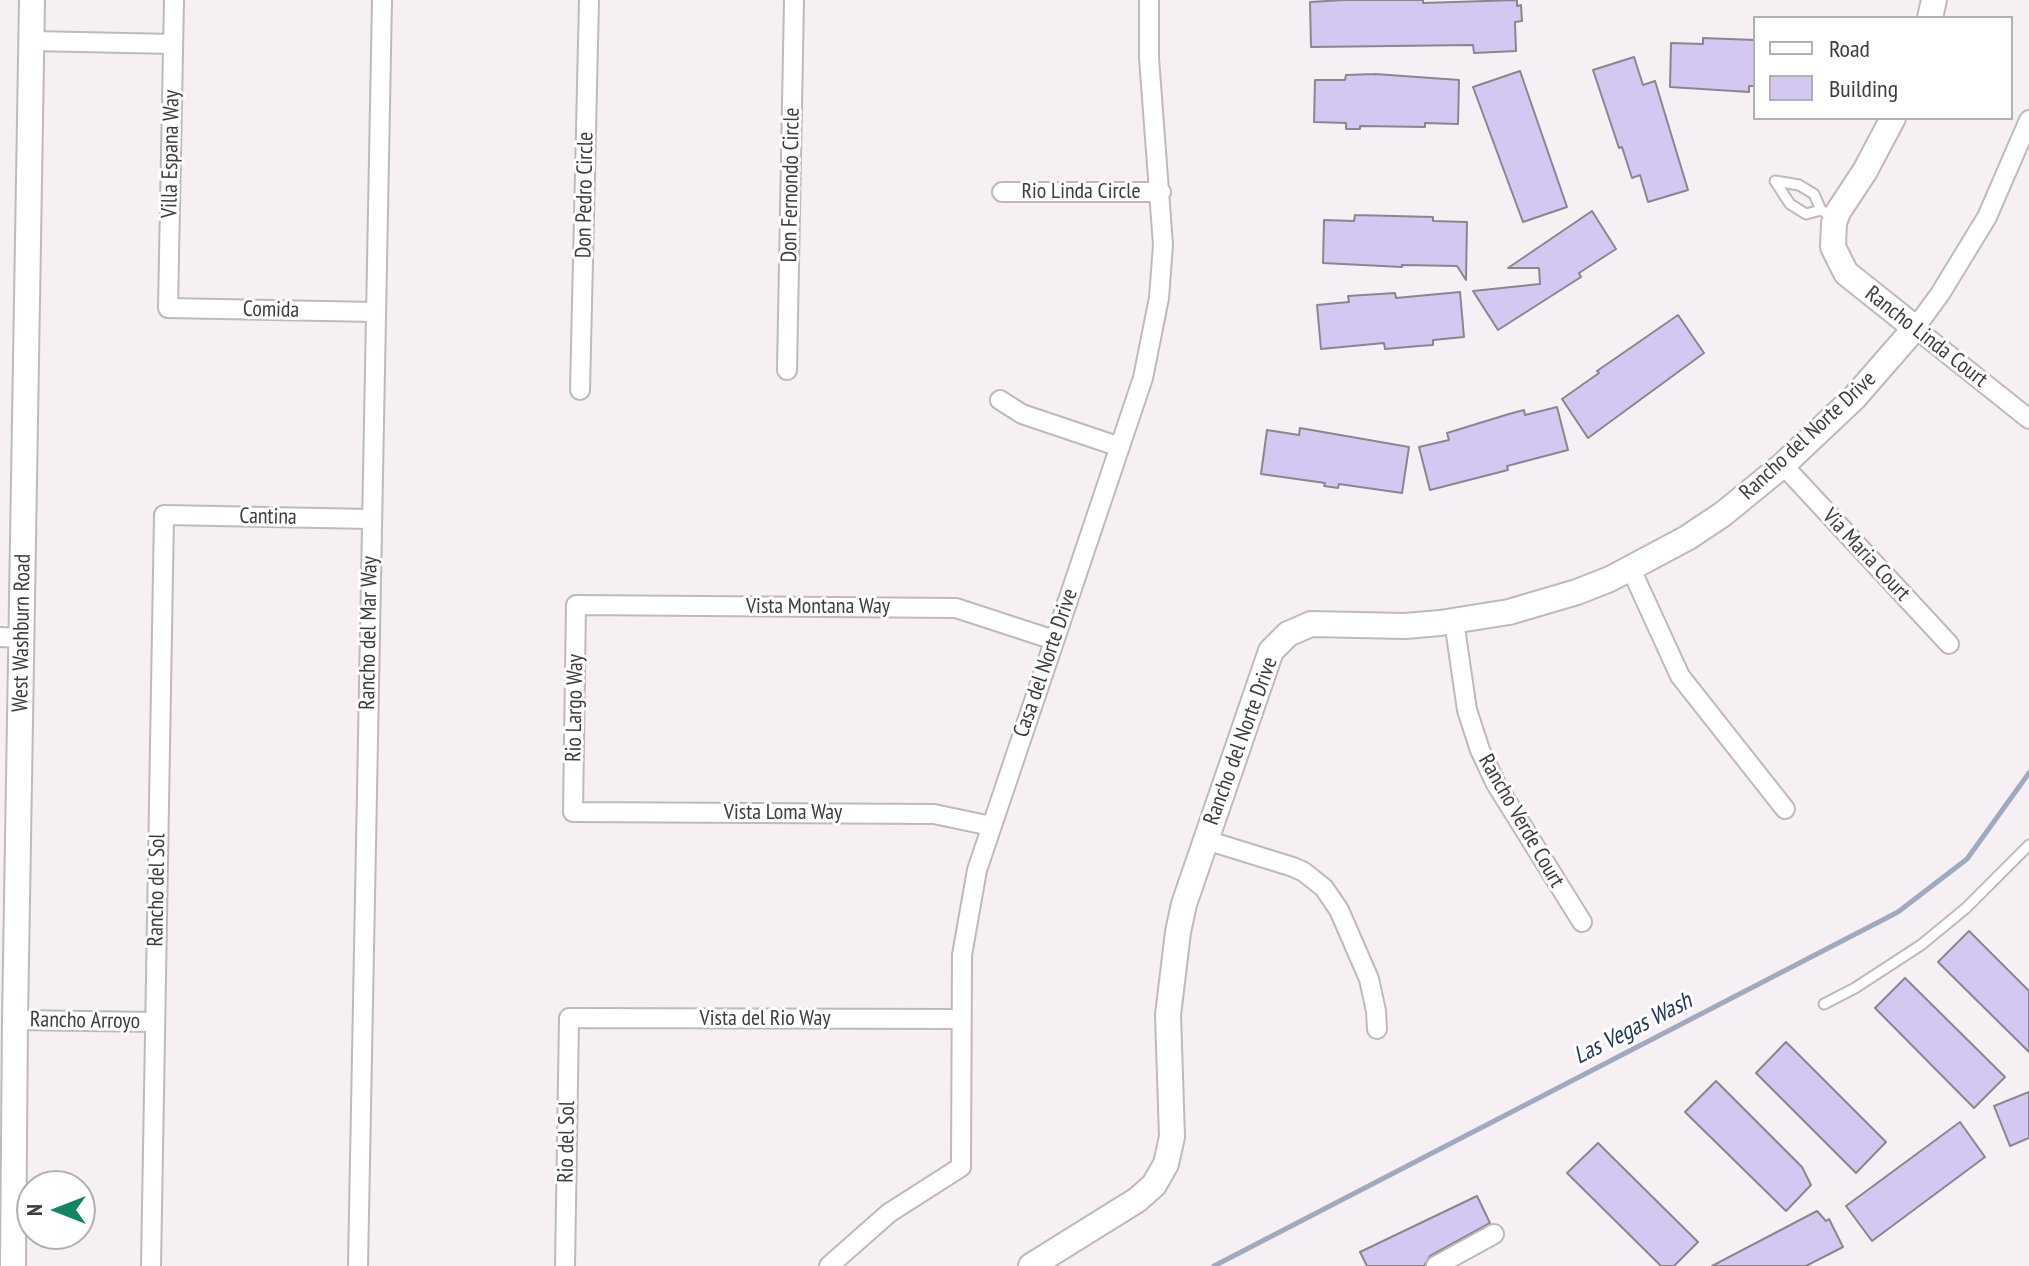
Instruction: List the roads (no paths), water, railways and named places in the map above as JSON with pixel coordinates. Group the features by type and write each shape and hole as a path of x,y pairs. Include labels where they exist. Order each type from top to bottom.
{"street":[{"name":"West Washburn Road","path":"13,1266 15,1020 11,638 32,0"},
{"name":"Villa Espana Way","path":"168,308 174,0"},
{"name":"Rancho del Mar Way","path":"358,1266 382,0"},
{"name":"Don Pedro Circle","path":"580,390 589,0"},
{"name":"Don Fernondo Circle","path":"787,370 794,0"},
{"name":"Casa del Norte Drive","path":"829,1266 889,1213 961,1167 962,955 977,870 1143,378 1159,298 1163,245 1149,58 1149,0"},
{"path":"32,41 173,44"},
{"path":"1828,214 1892,120"},
{"name":"Rancho del Norte Drive","path":"1031,1266 1146,1193 1166,1164 1172,1137 1168,1015 1173,959 1184,904 1266,662 1279,641 1299,628 1324,622 1405,626 1454,621 1544,604 1631,569 1723,514 1783,465 1855,397 1915,328 2020,167 2029,120"},
{"name":"Rio Linda Circle","path":"1002,192 1161,192"},
{"name":"Rancho Linda Court","path":"1828,214 1833,247 1846,273 2029,419"},
{"name":"Comida","path":"168,308 375,312"},
{"path":"1000,400 1022,414 1120,447"},
{"name":"Via Maria Court","path":"1783,465 1949,644"},
{"name":"Cantina","path":"164,515 371,519"},
{"name":"Rancho del Sol","path":"151,1266 164,515"},
{"path":"1631,569 1680,676 1785,809"},
{"name":"Vista Montana Way","path":"576,605 956,608 1054,640"},
{"name":"Rio Largo Way","path":"573,812 576,605"},
{"name":"Rancho Verde Court","path":"1454,621 1467,710 1480,750 1496,784 1582,922"},
{"name":"Vista Loma Way","path":"573,812 934,814 991,826"},
{"path":"1206,840 1293,867 1324,888 1339,910 1369,979 1377,1029"},
{"name":"Vista del Rio Way","path":"569,1018 960,1019"},
{"name":"Rio del Sol","path":"565,1266 569,1018"},
{"name":"Rancho Arroyo","path":"15,1020 155,1022"},
{"path":"1436,1266 1465,1260 1494,1234"}],"lane":[{"path":"1775,181 1799,185 1814,194 1828,214 1806,214 1790,204 1775,181"},
{"path":"1824,1004 1855,988 1921,945 1966,908 2029,845"}],"waterway":[{"name":"Las Vegas Wash","path":"1214,1266 1898,912 1967,859 2029,773"}]}
